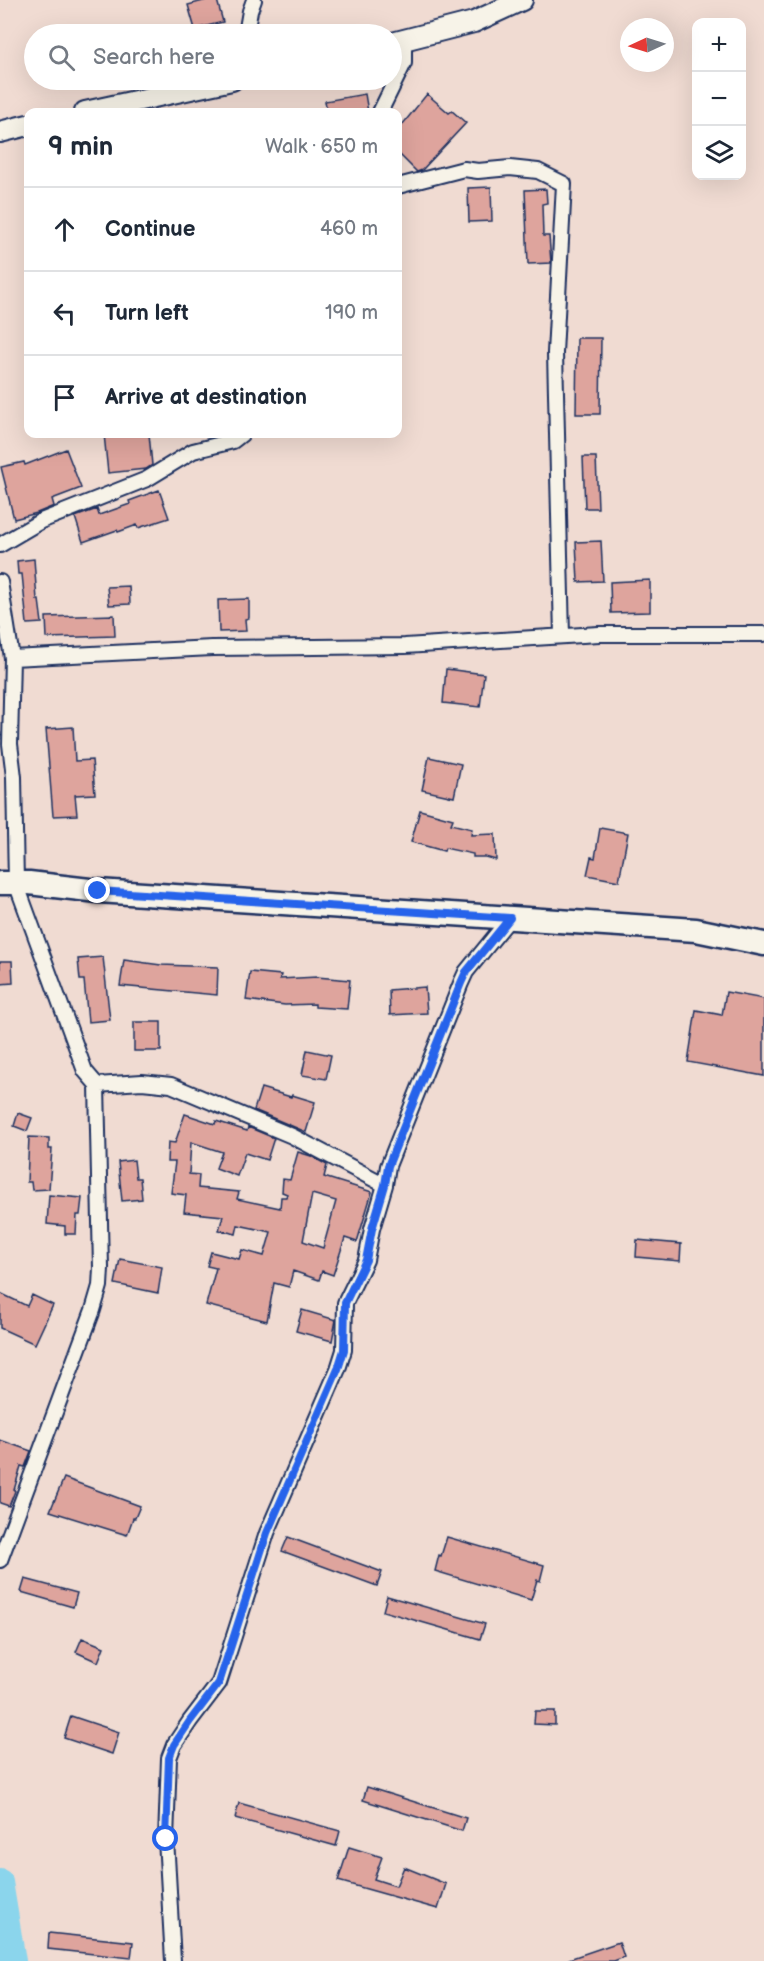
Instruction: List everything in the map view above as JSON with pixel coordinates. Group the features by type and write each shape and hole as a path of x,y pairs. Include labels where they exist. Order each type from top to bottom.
{"main road":[{"path":"402,40 474,22 522,0"},
{"path":"103,108 186,90"},
{"path":"0,132 24,126"},
{"path":"8,883 98,891 696,930 764,944"}],"street":[{"path":"248,24 254,0"},
{"path":"382,108 391,90"},
{"path":"402,185 464,169 478,171 510,168 538,171 564,184 555,353 562,636"},
{"path":"0,545 41,521 147,479 193,451 237,438"},
{"path":"0,582 12,657 10,744 14,777 8,883 85,1071 97,1085 101,1268 100,1286 93,1310 0,1560"},
{"path":"12,657 212,648 405,646 599,634 764,634"},
{"path":"173,1961 166,1839 169,1758 174,1745 190,1721 219,1683 267,1533 338,1369 344,1350 345,1303 366,1260 388,1166 461,983 466,972 510,918"},
{"path":"97,1085 142,1082 171,1085 292,1136 385,1185"}],"building":[{"path":"217,0 223,22 194,24 188,5"},
{"path":"365,94 367,108 326,108 325,101"},
{"path":"427,94 449,113 452,111 466,123 422,170 417,172 402,157 402,125"},
{"path":"491,187 492,221 469,222 468,188"},
{"path":"546,189 547,203 542,204 543,236 549,236 551,263 528,264 525,190"},
{"path":"577,338 601,338 600,414 576,414"},
{"path":"104,438 149,438 152,465 146,469 108,473"},
{"path":"66,449 81,488 52,499 54,506 14,519 1,467 24,462 25,465"},
{"path":"583,457 596,457 598,508 585,508"},
{"path":"159,490 169,518 138,528 137,525 118,532 117,530 83,542 75,517 97,509 99,515"},
{"path":"601,541 603,581 578,582 576,542"},
{"path":"34,559 37,600 39,600 42,623 27,624 22,574 18,574 17,561"},
{"path":"650,580 650,612 611,613 610,582"},
{"path":"129,586 130,604 109,605 107,587"},
{"path":"249,599 249,618 245,619 246,631 219,632 218,600"},
{"path":"114,615 115,636 47,638 46,617"},
{"path":"446,669 484,674 480,707 443,703"},
{"path":"73,727 75,761 92,760 95,794 75,795 77,815 53,816 46,729"},
{"path":"429,757 461,764 454,797 422,790"},
{"path":"420,810 453,819 451,824 472,829 471,835 495,834 496,860 473,857 473,854 445,848 444,851 411,842"},
{"path":"600,828 628,833 619,881 587,875 591,857 595,858"},
{"path":"103,957 110,1020 88,1022 84,980 80,980 78,959"},
{"path":"124,960 161,965 218,967 217,995 120,986"},
{"path":"0,961 12,961 13,983 0,984"},
{"path":"250,972 281,975 280,979 317,977 350,980 347,1009 315,1007 315,1004 285,1005 246,1000"},
{"path":"425,987 427,1013 390,1015 389,990"},
{"path":"726,992 764,999 764,1076 688,1062 696,1010 722,1015"},
{"path":"134,1022 161,1022 161,1051 134,1051"},
{"path":"307,1050 331,1055 326,1079 302,1075"},
{"path":"261,1088 315,1102 306,1132 254,1110"},
{"path":"18,1113 32,1118 27,1131 14,1126"},
{"path":"185,1114 247,1131 248,1127 274,1138 267,1160 245,1153 237,1176 216,1168 222,1152 191,1142 189,1174 199,1175 198,1188 239,1192 237,1199 280,1208 281,1197 286,1197 287,1194 282,1192 283,1179 290,1180 298,1152 311,1156 327,1165 324,1177 372,1192 357,1242 345,1238 333,1275 322,1271 319,1280 293,1271 289,1287 274,1283 267,1321 206,1305 216,1268 207,1266 211,1252 239,1259 242,1250 264,1256 271,1232 238,1225 236,1234 219,1230 223,1216 184,1212 186,1195 171,1193 175,1162 167,1162 168,1142 175,1143","holes":["312,1194 336,1201 323,1248 303,1241"]},
{"path":"29,1137 49,1138 49,1149 52,1149 49,1189 32,1190 31,1182 27,1182"},
{"path":"134,1160 136,1178 140,1178 142,1199 122,1201 118,1162"},
{"path":"49,1195 82,1198 80,1215 77,1215 76,1234 65,1234 65,1226 47,1224"},
{"path":"637,1240 681,1244 680,1261 636,1257"},
{"path":"120,1259 162,1267 158,1293 115,1284"},
{"path":"0,1293 27,1306 32,1295 53,1305 35,1344 0,1328"},
{"path":"302,1310 336,1320 332,1341 296,1331"},
{"path":"0,1440 31,1451 25,1467 21,1466 9,1506 0,1503"},
{"path":"64,1478 140,1506 127,1535 50,1511"},
{"path":"288,1537 382,1572 377,1586 282,1551"},
{"path":"447,1537 544,1565 540,1581 537,1580 531,1600 435,1571"},
{"path":"25,1579 77,1593 73,1607 21,1592"},
{"path":"387,1596 485,1624 480,1639 383,1611"},
{"path":"82,1638 104,1647 98,1662 76,1652"},
{"path":"535,1711 555,1711 555,1725 534,1724"},
{"path":"71,1716 119,1732 112,1754 64,1738"},
{"path":"367,1787 466,1818 462,1831 363,1800"},
{"path":"239,1803 340,1831 336,1846 235,1818"},
{"path":"349,1847 382,1857 374,1879 396,1886 404,1867 446,1884 438,1909 338,1881"},
{"path":"49,1933 133,1942 131,1958 48,1949"},
{"path":"619,1942 624,1957 614,1961 569,1961 569,1959"}],"waterway":[{"path":"0,1882 13,1961"}],"route":[{"path":"98,891 510,918 466,972 402,1128 388,1166 366,1260 345,1303 346,1333 338,1369 267,1533 219,1683 174,1745 169,1758 166,1839"}]}
